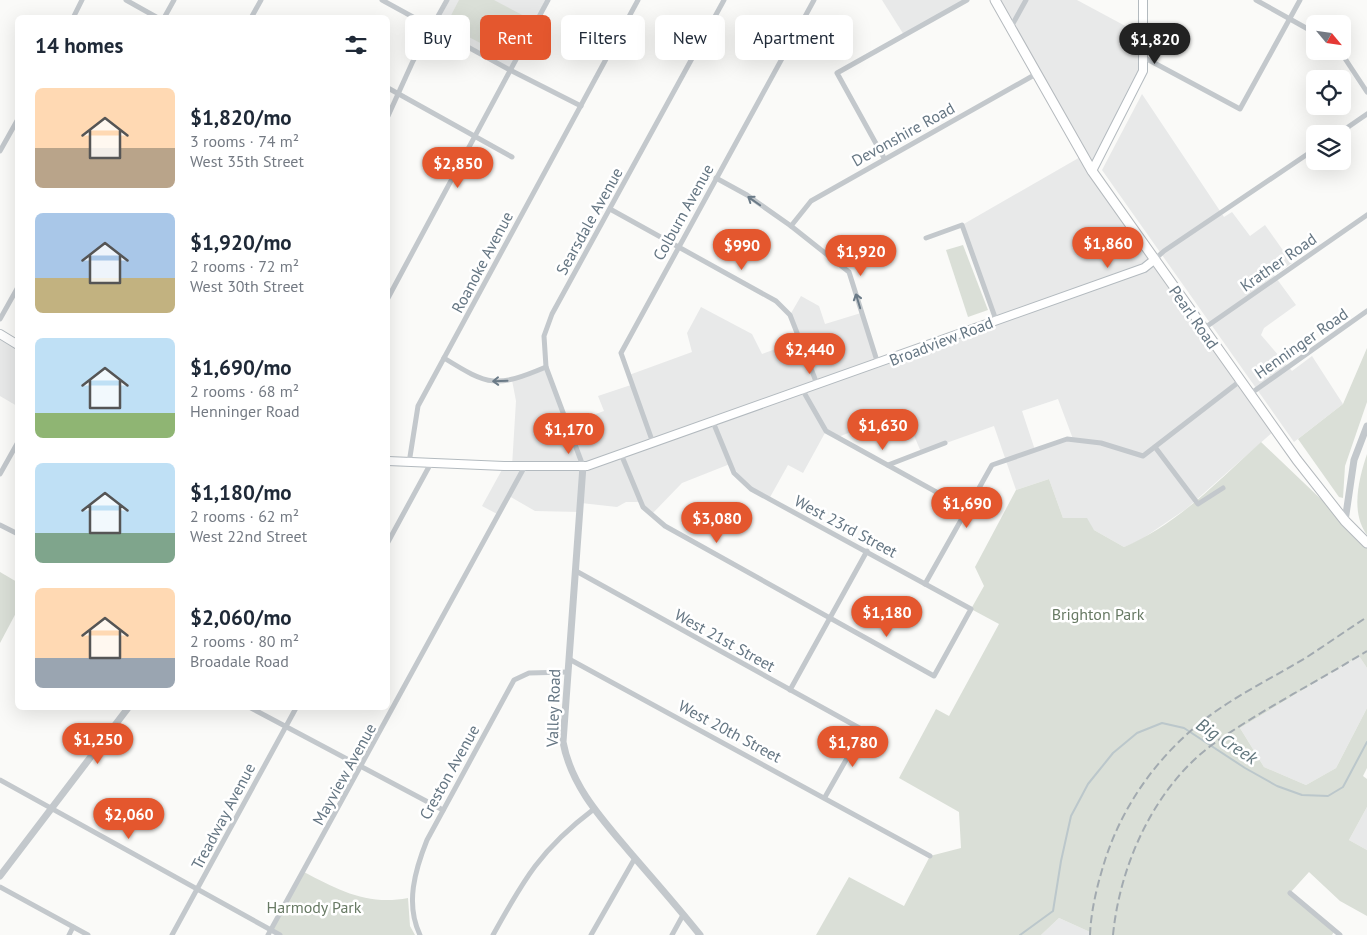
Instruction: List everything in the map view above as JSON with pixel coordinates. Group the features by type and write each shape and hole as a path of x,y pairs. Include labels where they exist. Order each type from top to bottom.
{"main road":[{"name":"Pearl Road","path":"995,0 1092,171 1249,395 1345,521 1367,543"},
{"path":"1092,171 1143,71 1145,58 1143,0"},
{"name":"Broadview Road","path":"390,461 583,466 878,364 1144,268 1154,260"},
{"path":"0,334 15,343"}],"street":[{"path":"74,15 82,0"},
{"path":"126,0 153,15"},
{"path":"166,15 174,0"},
{"path":"255,15 261,0"},
{"path":"382,0 410,15"},
{"path":"439,15 447,0"},
{"path":"390,294 548,0"},
{"name":"Roanoke Avenue","path":"410,462 418,406 638,0"},
{"name":"Searsdale Avenue","path":"583,466 546,367 544,336 552,314 724,0"},
{"name":"Colburn Avenue","path":"653,443 621,353 814,0"},
{"path":"884,158 837,73 967,0"},
{"path":"1011,28 1026,0"},
{"path":"1256,0 1306,28"},
{"path":"1145,58 1240,109 1300,0"},
{"path":"470,48 581,106"},
{"path":"390,112 414,60"},
{"path":"1346,60 1367,92"},
{"name":"Devonshire Road","path":"791,226 811,201 884,158 1036,74"},
{"path":"390,89 512,157"},
{"path":"1351,125 1367,114"},
{"path":"0,151 15,124"},
{"name":"Broadview Road","path":"1154,260 1164,251 1306,155"},
{"path":"716,178 746,195 791,226 849,272 878,364"},
{"path":"610,208 776,302 790,315 817,384"},
{"name":"Krather Road","path":"1203,330 1367,215"},
{"path":"926,238 962,225 996,320"},
{"path":"0,319 15,292"},
{"name":"Henninger Road","path":"1249,395 1367,311"},
{"path":"444,358 475,377 492,381 506,381 546,367"},
{"name":"Henninger Road","path":"925,584 992,465 1068,439 1101,444 1143,456 1240,381"},
{"path":"802,389 826,431 967,509"},
{"name":"West 23rd Street","path":"713,422 734,473 751,489 971,609 934,676 830,618"},
{"path":"1345,521 1354,460 1367,426"},
{"path":"888,465 945,443"},
{"path":"0,474 15,447"},
{"path":"1154,447 1198,504 1223,488"},
{"path":"621,454 643,507 654,519 830,618"},
{"path":"390,538 431,463"},
{"name":"Mayview Avenue","path":"270,933 525,466"},
{"name":"Valley Road","path":"583,466 564,750 572,774 594,809 700,935"},
{"path":"0,524 15,532"},
{"path":"790,690 867,551"},
{"name":"West 21st Street","path":"576,571 863,730 825,797"},
{"name":"West 20th Street","path":"569,659 930,856"},
{"name":"Creston Avenue","path":"420,935 413,915 416,873 427,840 514,680 529,673 568,672"},
{"path":"0,876 126,710"},
{"path":"255,710 443,810"},
{"name":"Treadway Avenue","path":"172,935 295,710"},
{"path":"0,780 198,890 270,933 280,935"},
{"path":"493,935 524,878 539,859 568,828 594,809"},
{"path":"591,935 634,858"},
{"path":"0,887 88,935"},
{"path":"1290,893 1333,933 1340,935"},
{"path":"672,935 682,915"},
{"path":"69,935 73,927"}],"shaded area":[{"path":"447,0 548,0 540,15 480,15 480,53 470,48 470,15 439,15"},
{"path":"882,0 967,0 904,35"},
{"path":"995,0 1077,0 1144,36 1143,71 1092,171 1275,430 1186,509 1139,541 1124,547 1094,530 1063,518 1049,479 1016,490 994,426 921,452 904,412 838,437 826,431 803,473 788,465 769,499 751,489 730,464 682,483 651,515 641,502 626,502 617,507 581,503 580,512 535,511 509,496 499,515 482,506 504,466 512,466 516,401 512,380 546,367 568,424 604,411 598,396 631,385 629,375 692,352 687,333 701,307 752,334 762,354 800,340 790,315 801,296 819,306 825,324 861,313 879,364 995,320 962,225 1082,156","holes":["1058,399 1073,439 1035,450 1022,411"]},
{"path":"492,60 515,60 510,70"},
{"path":"1142,94 1224,217 1232,212 1250,236 1265,225 1292,263 1274,275 1296,305 1264,328 1261,335 1292,371 1312,356 1343,404 1294,442 1102,170"},
{"path":"0,334 15,344 15,405 0,396"},
{"path":"1359,656 1367,668 1367,708 1336,768 1306,785 1264,767 1240,728"},
{"path":"1367,807 1367,850 1349,840"},
{"path":"1059,918 1090,932 1090,935 1041,935"}],"green space":[{"path":"459,0 494,0 522,15 480,15 480,43 470,38 470,15 451,15"},
{"path":"963,245 988,310 968,317 946,250"},
{"path":"1367,348 1367,402 1345,466 1343,498 1339,497 1298,439 1343,404"},
{"name":"Brighton Park","path":"1261,442 1367,543 1367,668 1359,656 1240,728 1264,767 1306,785 1336,768 1367,708 1367,768 1363,776 1367,779 1367,807 1349,840 1367,850 1367,916 1340,901 1309,872 1290,893 1334,932 1332,935 1090,935 1090,932 1059,918 1041,935 816,935 849,877 904,906 930,856 961,848 959,812 899,778 936,709 949,716 999,624 971,609 984,586 975,567 1016,490 1049,479 1063,518 1087,518 1094,530 1124,547 1162,527 1180,514"},
{"path":"1367,454 1367,535 1362,526 1357,506 1359,484"},
{"path":"0,572 15,581 15,615 0,643"},
{"name":"Harmody Park","path":"304,872 329,885 366,898 393,900 408,898 410,926 415,935 280,935 271,930"}],"waterway":[{"name":"Big Creek","path":"1020,935 1053,911 1071,816 1088,784 1113,753 1137,733 1162,723 1184,728 1245,768 1277,786 1302,795 1328,796 1343,787 1367,742"}],"railway":[{"path":"1090,935 1098,886 1115,834 1125,812 1152,772 1167,754 1202,721 1222,707 1307,657 1367,617"},
{"path":"1113,935 1117,908 1133,853 1159,803 1176,780 1195,759 1216,742 1367,651"}]}
